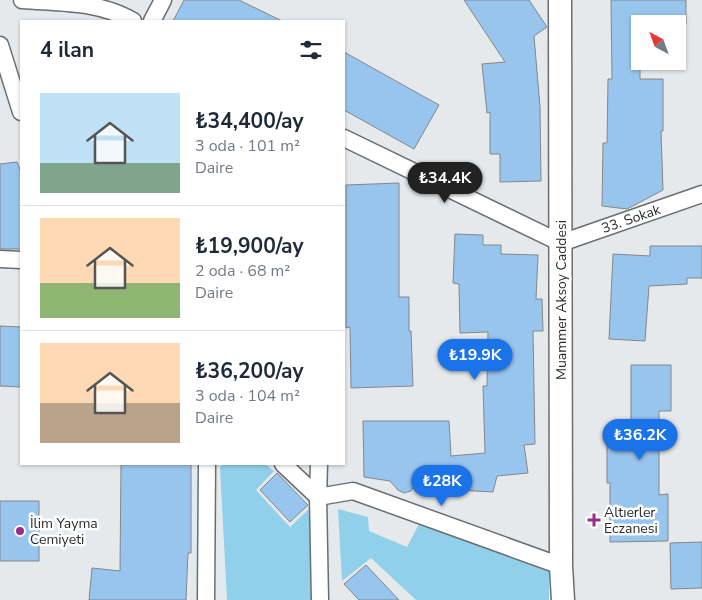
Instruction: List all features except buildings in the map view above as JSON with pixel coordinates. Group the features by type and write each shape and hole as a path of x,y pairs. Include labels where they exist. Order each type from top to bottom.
{"main road":[{"name":"Muammer Aksoy Caddesi","path":"560,0 561,566 564,600"}],"street":[{"path":"22,0 90,4 119,12 131,20"},
{"path":"152,20 162,0"},
{"path":"0,45 20,109"},
{"path":"345,138 561,244"},
{"name":"33. Sokak","path":"561,244 702,194"},
{"path":"0,259 20,260"},
{"path":"206,600 207,465"},
{"path":"284,465 318,497"},
{"path":"319,465 320,600"},
{"path":"318,497 353,492 561,566"}],"shaded area":[{"path":"222,465 266,465 274,471 256,490 290,527 309,509 317,516 313,600 227,600 220,467"},
{"path":"338,509 368,517 369,531 407,547 424,514 549,559 549,600 416,600 371,558 342,581"}],"place":[{"name":"Altıerler Eczanesi","path":"594,520"},
{"name":"İlim Yayma Cemiyeti","path":"20,531"}]}
